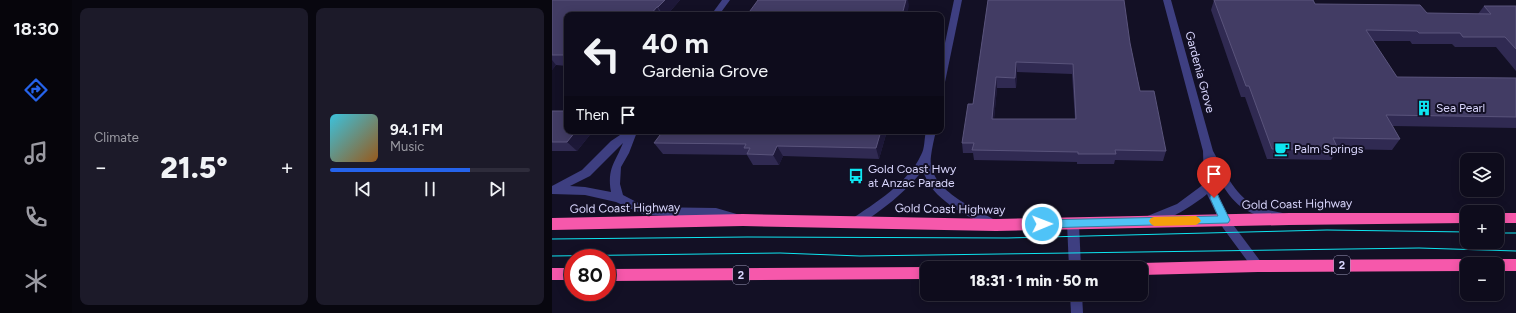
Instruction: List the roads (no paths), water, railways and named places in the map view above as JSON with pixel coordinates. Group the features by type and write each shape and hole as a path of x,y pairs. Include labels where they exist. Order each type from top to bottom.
{"highway":[{"name":"Gold Coast Highway","path":"552,224 743,220 996,225 1289,219 1460,218"},
{"path":"1504,218 1516,218"},
{"name":"2","path":"1148,269 1258,266 1460,265"},
{"path":"1504,265 1516,265"},
{"name":"2","path":"616,275 920,273"},
{"path":"552,274 564,274"}],"street":[{"path":"717,12 726,0"},
{"path":"944,68 958,0"},
{"name":"Gardenia Grove","path":"1167,0 1208,151 1222,178 1235,194 1254,210 1289,219"},
{"path":"554,190 571,183 586,173 614,144 629,134"},
{"path":"618,198 615,184 616,167 624,153 631,134"},
{"path":"930,134 926,157 929,175 938,189 956,204 996,225"},
{"name":"Gardenia Grove","path":"1208,151 1209,186 1227,225 1258,266"},
{"path":"854,223 895,193 926,157"},
{"path":"1142,222 1176,211 1193,200 1209,186"},
{"path":"554,190 585,191 618,198 645,211 716,213 743,220"},
{"path":"1073,223 1075,261"},
{"path":"1076,301 1077,313"}],"tram line":[{"path":"552,239 747,237 1007,238 1327,230 1460,232"},
{"path":"1504,233 1516,233"},
{"path":"552,256 780,253 860,256 1419,248 1516,251"}],"place":[{"name":"Sea Pearl","path":"1424,108"},
{"name":"Palm Springs","path":"1282,149"},
{"name":"Gold Coast Hwy at Anzac Parade","path":"856,176"}]}
